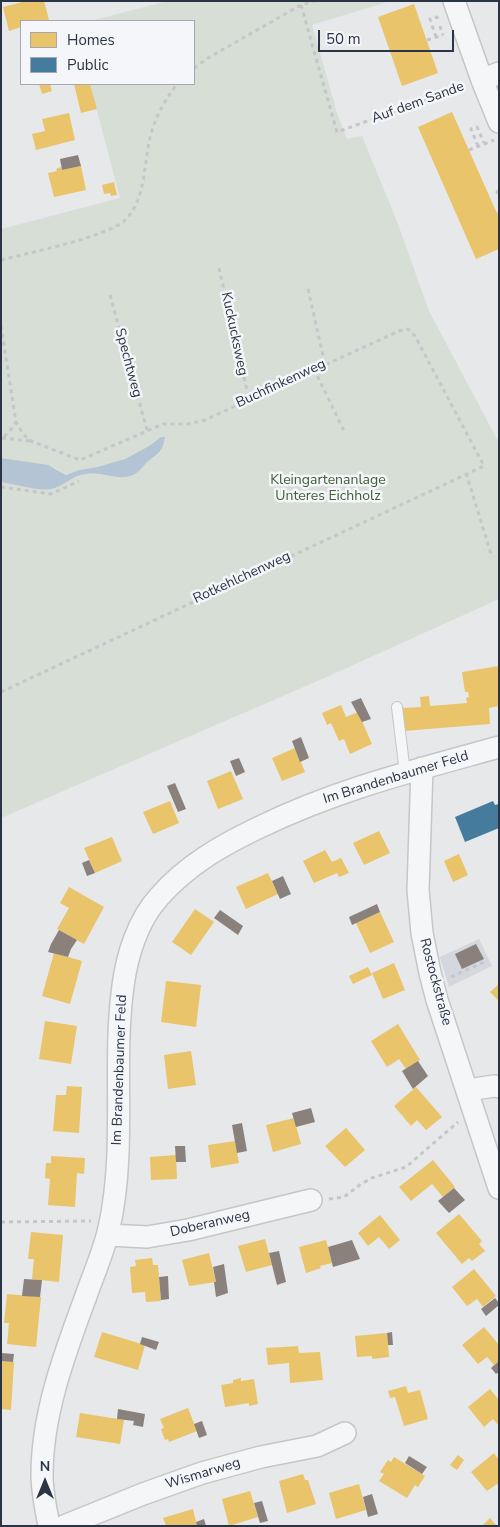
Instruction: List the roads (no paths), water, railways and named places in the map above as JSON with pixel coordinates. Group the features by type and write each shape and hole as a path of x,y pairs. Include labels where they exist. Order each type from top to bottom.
{"street":[{"path":"454,1 490,77 499,122"},
{"name":"Im Brandenbaumer Feld","path":"49,1526 42,1476 44,1436 51,1403 67,1348 109,1229 118,1170 120,1017 123,984 141,924 158,898 194,863 239,837 294,810 358,786 499,747"},
{"name":"Rostockstraße","path":"413,770 418,890 422,933 433,985 499,1188"},
{"path":"470,1099 494,1086 499,1087"},
{"name":"Doberanweg","path":"109,1229 147,1236 188,1230 311,1200"},
{"name":"Wismarweg","path":"64,1526 143,1494 202,1473 261,1457 317,1446 345,1433"}],"lane":[{"path":"397,707 413,770"}],"water":[{"path":"161,437 165,437 161,450 138,472 126,477 86,474 76,476 51,489 28,488 1,481 1,458 48,465 66,475 125,459"}],"park label":[{"name":"Kleingartenanlage Unteres Eichholz","path":"328,490"}]}
